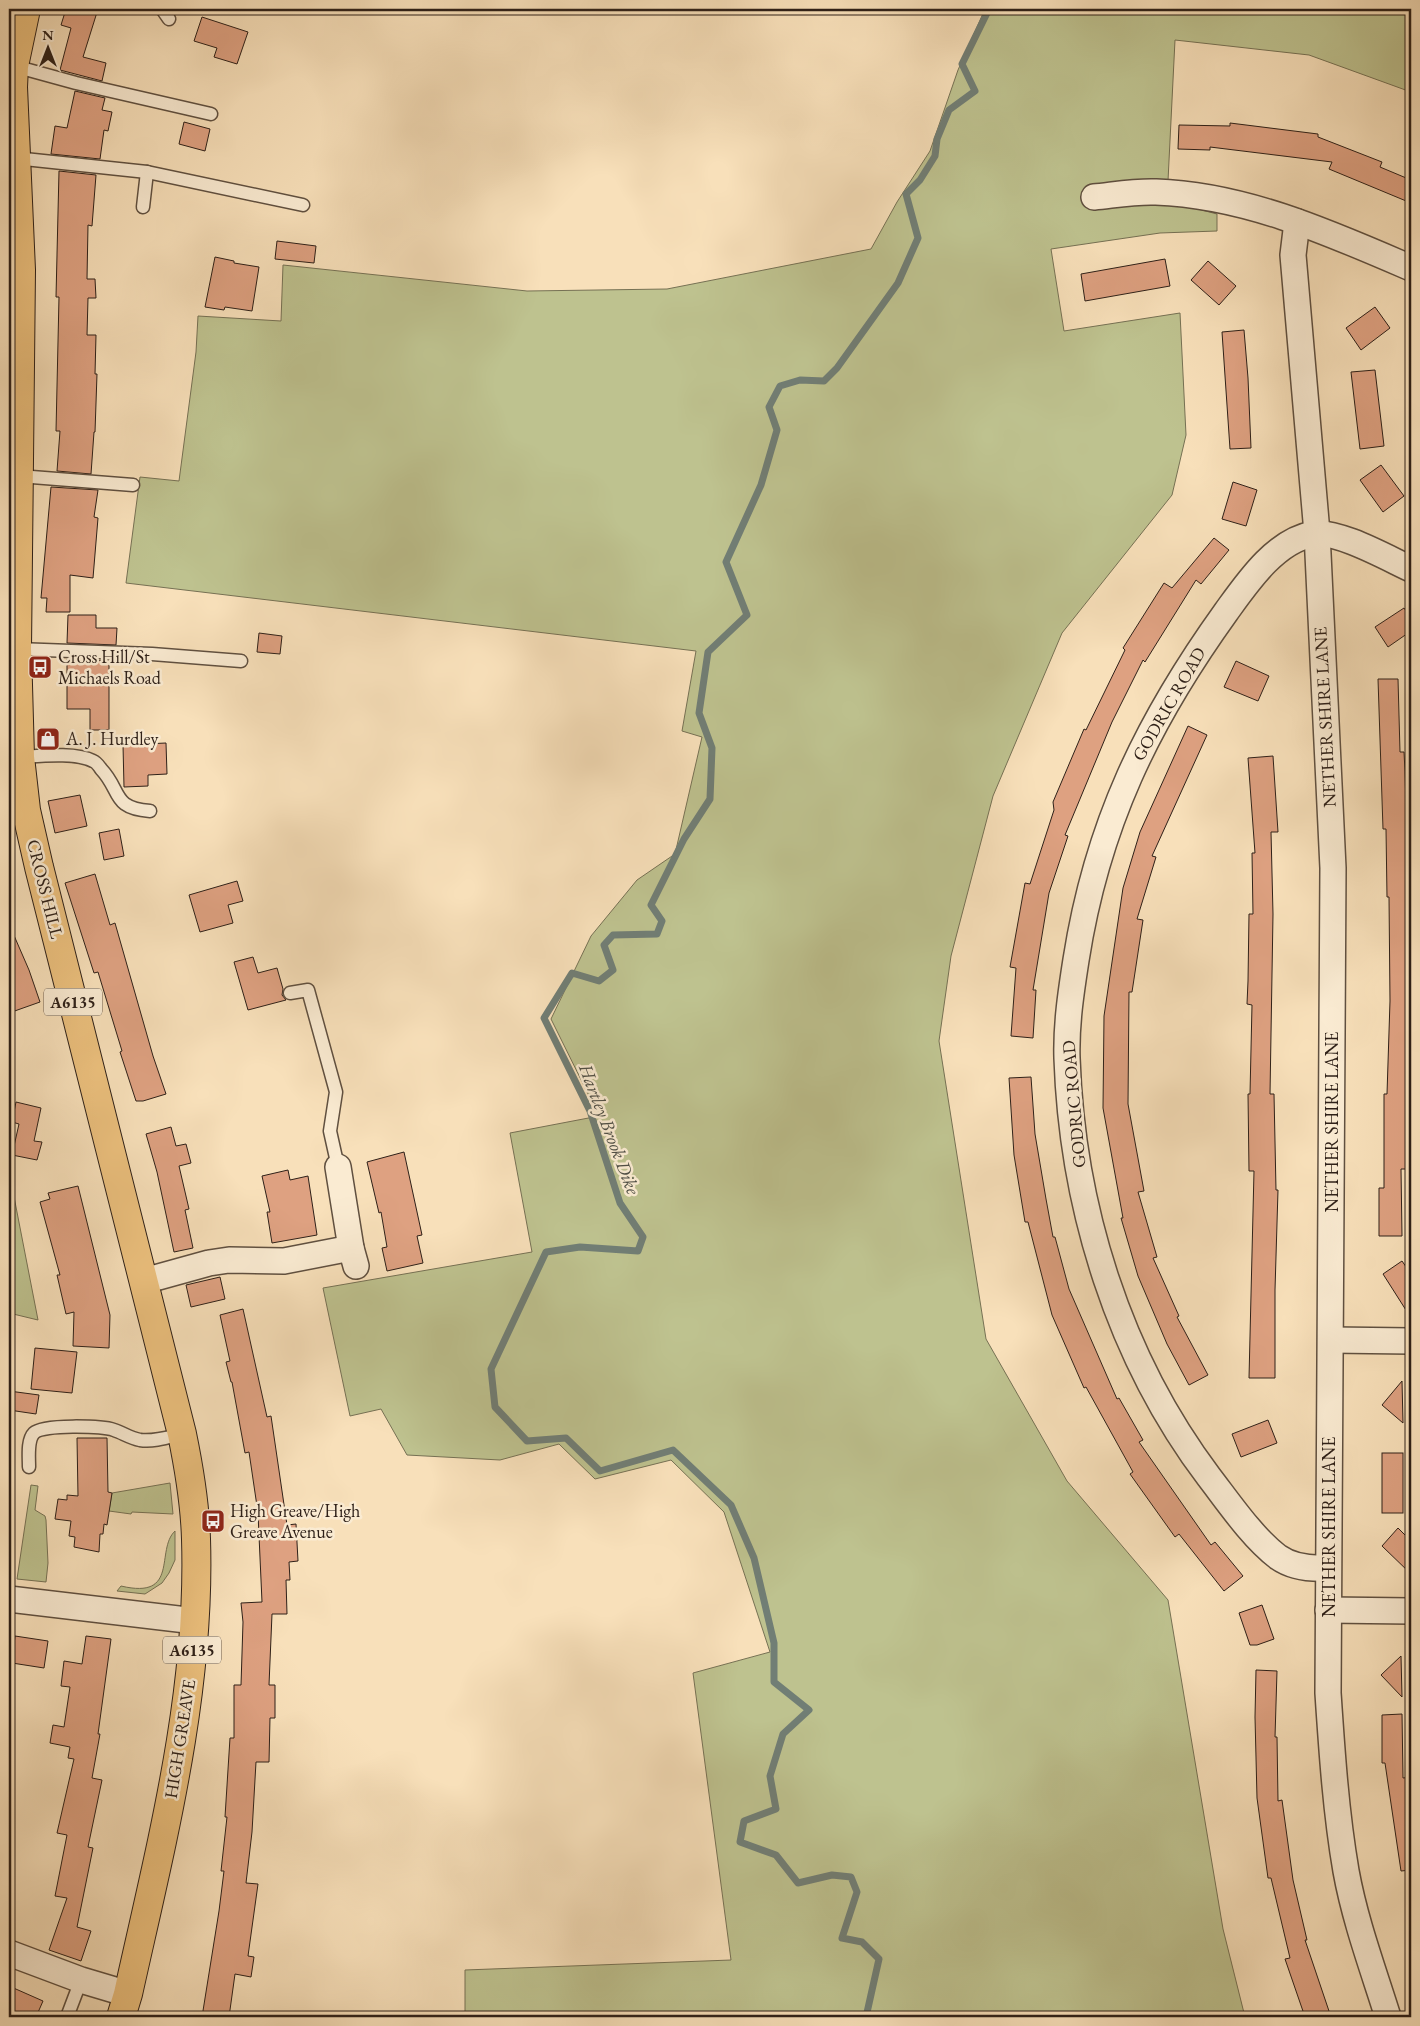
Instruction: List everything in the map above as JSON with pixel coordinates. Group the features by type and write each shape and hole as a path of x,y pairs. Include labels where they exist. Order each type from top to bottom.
{"main road":[{"name":"CROSS HILL","path":"26,9 14,66 15,158 20,218 15,268 19,476 17,649 20,757 26,810 38,867 144,1281"},
{"name":"HIGH GREAVE","path":"125,2006 170,1806 188,1698 195,1621 196,1538 190,1474 144,1281"}],"street":[{"path":"1094,197 1155,192 1193,196 1248,206 1297,222 1411,268"},
{"name":"NETHER SHIRE LANE","path":"1297,222 1293,255 1317,533 1333,868 1328,1568 1329,1703 1334,1778 1346,1872 1365,1946 1388,2017"},
{"path":"1317,533 1352,542 1411,569"},
{"name":"GODRIC ROAD","path":"1317,533 1302,537 1272,556 1240,593 1201,647 1169,697 1137,757 1110,820 1092,876 1069,1000 1067,1056 1070,1109 1087,1218 1129,1339 1161,1404 1204,1469 1245,1524 1279,1558 1298,1566 1312,1569 1328,1568"},
{"path":"144,1281 209,1263 229,1260 284,1261 353,1257 338,1168"},
{"path":"1331,1340 1411,1341"},
{"path":"9,1599 195,1621"},
{"path":"1328,1610 1411,1611"},
{"path":"9,1953 81,1980 125,2006"}],"lane":[{"path":"14,66 76,83 211,114"},
{"path":"15,158 148,172 304,205"},
{"path":"143,207 148,172"},
{"path":"19,476 133,485"},
{"path":"17,649 152,654 241,660"},
{"path":"20,757 79,757 94,761 106,775 120,799 129,808 150,811"},
{"path":"290,993 308,990 336,1092 330,1131 338,1168"},
{"path":"29,1466 30,1441 33,1433 42,1428 92,1427 114,1430 129,1437 142,1440 182,1434"},
{"path":"67,2017 81,1980"}],"green space":[{"path":"985,9 1411,9 1411,92 1309,55 1175,40 1167,201 1217,214 1217,231 1160,233 1051,249 1064,331 1180,313 1186,435 1172,495 1062,633 993,796 951,956 939,1041 986,1339 1067,1481 1168,1600 1223,1929 1245,2017 465,2017 465,1970 731,1960 693,1673 770,1652 724,1512 671,1460 595,1479 559,1444 500,1460 407,1455 381,1409 350,1416 323,1288 532,1252 510,1133 599,1116 551,1019 591,936 637,880 675,854 702,737 682,731 696,651 126,583 140,477 179,481 196,352 198,316 281,321 283,265 527,291 667,289 871,249 897,202 930,151 958,70"},
{"path":"9,1171 38,1320 9,1313"},
{"path":"170,1483 173,1514 132,1512 131,1514 109,1511 112,1493"},
{"path":"31,1485 38,1486 35,1510 45,1516 46,1520 48,1563 46,1582 17,1579"},
{"path":"175,1531 175,1560 162,1583 145,1594 117,1591 121,1586 139,1588 152,1586 159,1580 163,1571 169,1539"}],"building":[{"path":"66,9 98,9 83,57 106,63 102,81 60,70 71,28 61,25"},
{"path":"202,17 248,32 237,64 214,57 217,48 194,41"},
{"path":"75,91 105,98 102,110 112,112 108,131 104,130 100,159 51,154 55,126 67,128"},
{"path":"184,122 210,129 205,151 179,144"},
{"path":"1230,123 1318,134 1318,137 1382,162 1380,167 1411,180 1411,203 1329,169 1332,162 1210,147 1210,150 1178,149 1179,125 1230,126"},
{"path":"59,171 96,175 92,226 88,225 87,279 95,279 96,298 88,298 87,335 96,335 95,374 97,374 91,474 57,471 60,431 56,431 59,297 56,297"},
{"path":"277,241 316,246 314,263 275,259"},
{"path":"215,257 234,261 234,263 259,267 252,311 225,307 224,310 205,307"},
{"path":"1165,259 1170,286 1085,301 1081,274"},
{"path":"1208,261 1236,286 1219,305 1191,280"},
{"path":"1375,307 1390,328 1361,350 1346,328"},
{"path":"1244,330 1251,448 1230,449 1222,332"},
{"path":"1375,370 1384,446 1360,449 1351,372"},
{"path":"1381,465 1404,496 1383,512 1360,480"},
{"path":"1233,482 1257,490 1246,526 1222,519"},
{"path":"51,487 98,490 94,517 98,518 93,578 70,575 70,612 46,612 47,598 41,598"},
{"path":"1214,538 1229,550 1201,584 1196,580 1145,662 1143,660 1112,722 1065,835 1068,836 1049,893 1033,990 1036,990 1033,1038 1011,1036 1016,968 1010,967 1025,883 1030,884 1054,810 1053,802 1084,729 1086,730 1125,650 1123,648 1164,583 1172,588"},
{"path":"1404,608 1411,618 1411,631 1388,647 1375,627"},
{"path":"68,615 96,615 96,628 117,628 116,645 67,643"},
{"path":"259,633 282,636 280,654 257,652"},
{"path":"67,659 109,661 109,730 90,730 90,709 67,709"},
{"path":"1236,661 1269,676 1258,701 1224,687"},
{"path":"1378,679 1398,679 1400,752 1404,752 1405,771 1409,915 1411,915 1407,1169 1401,1169 1402,1236 1379,1236 1379,1188 1384,1188 1384,1094 1387,1094 1390,1001 1389,897 1387,897 1386,829 1383,829"},
{"path":"1188,726 1207,735 1152,856 1156,857 1137,919 1143,920 1132,992 1129,992 1128,1104 1144,1191 1138,1192 1157,1257 1153,1258 1179,1316 1177,1317 1208,1375 1189,1385 1167,1344 1138,1276 1121,1218 1123,1218 1103,1108 1104,1016 1123,888 1140,832"},
{"path":"166,743 167,774 148,775 148,786 124,787 123,745"},
{"path":"1273,756 1278,832 1271,832 1273,914 1270,1094 1274,1094 1276,1190 1278,1190 1275,1378 1249,1378 1254,1171 1249,1171 1248,1094 1250,1094 1252,1005 1247,1004 1249,914 1253,914 1252,853 1255,853 1248,758"},
{"path":"80,795 87,826 55,833 48,801"},
{"path":"119,829 124,856 104,860 99,833"},
{"path":"95,874 110,925 115,923 153,1056 166,1094 143,1101 136,1101 120,1052 122,1051 98,972 94,973 65,883"},
{"path":"237,881 243,901 228,905 233,923 200,932 189,895"},
{"path":"9,924 29,970 40,1002 9,1013"},
{"path":"253,957 258,973 277,968 283,989 282,995 286,1000 248,1010 234,962"},
{"path":"1031,1077 1035,1134 1046,1199 1053,1237 1055,1237 1069,1289 1117,1399 1119,1398 1143,1440 1139,1442 1211,1545 1215,1542 1243,1576 1224,1591 1179,1534 1175,1537 1130,1474 1133,1472 1086,1387 1084,1388 1052,1315 1028,1222 1025,1222 1014,1155 1009,1078"},
{"path":"16,1102 41,1108 34,1141 42,1142 37,1160 12,1155 19,1124 12,1122"},
{"path":"171,1127 176,1146 186,1144 191,1163 179,1166 189,1209 185,1210 193,1248 174,1252 157,1172 146,1134"},
{"path":"404,1152 422,1235 417,1236 423,1263 387,1271 382,1248 387,1247 381,1212 379,1213 367,1162"},
{"path":"288,1170 290,1180 308,1176 317,1235 272,1243 267,1212 270,1212 262,1176"},
{"path":"78,1186 110,1315 109,1348 73,1346 74,1312 66,1314 57,1275 60,1275 40,1202 50,1199 48,1193"},
{"path":"1402,1261 1411,1274 1411,1318 1383,1274"},
{"path":"220,1277 225,1299 191,1307 186,1285"},
{"path":"243,1309 267,1417 271,1416 287,1525 296,1524 298,1561 289,1562 290,1580 286,1580 287,1614 272,1614 269,1685 275,1685 275,1718 270,1718 269,1762 256,1762 252,1832 246,1883 258,1884 248,1956 254,1957 251,1977 235,1974 229,2017 202,2017 224,1871 221,1871 227,1817 225,1817 230,1738 234,1738 234,1685 241,1685 243,1622 241,1603 262,1602 258,1513 249,1452 245,1453 232,1382 226,1362 230,1361 220,1315"},
{"path":"35,1348 77,1352 72,1393 31,1389"},
{"path":"1402,1381 1403,1423 1382,1405"},
{"path":"9,1391 39,1395 36,1414 9,1410"},
{"path":"1268,1420 1277,1443 1241,1457 1232,1434"},
{"path":"77,1438 107,1438 108,1492 112,1493 107,1525 104,1524 103,1534 100,1534 99,1552 74,1547 75,1537 69,1536 71,1521 55,1519 58,1499 67,1500 67,1495 78,1496"},
{"path":"1382,1453 1403,1453 1403,1513 1382,1513"},
{"path":"1398,1528 1411,1541 1411,1574 1382,1546"},
{"path":"1262,1605 1274,1639 1257,1645 1250,1645 1239,1613"},
{"path":"15,1636 48,1641 44,1668 12,1663"},
{"path":"86,1636 111,1639 98,1734 100,1734 92,1778 102,1780 88,1847 93,1848 77,1927 91,1931 81,1961 49,1950 67,1898 55,1896 67,1835 57,1833 74,1759 68,1758 70,1747 50,1743 53,1725 64,1727 70,1687 61,1686 64,1661 82,1664"},
{"path":"1401,1656 1402,1697 1381,1675"},
{"path":"1256,1670 1277,1671 1275,1737 1277,1737 1278,1801 1282,1800 1293,1880 1307,1940 1305,1940 1331,2017 1305,2017 1285,1959 1290,1958 1271,1878 1268,1878 1257,1798"},
{"path":"1402,1714 1403,1778 1411,1777 1411,1870 1401,1871 1385,1763 1382,1763 1382,1715"},
{"path":"9,1986 43,2001 36,2017 9,2017"}],"waterway":[{"name":"Hartley Brook Dike","path":"866,2017 879,1959 862,1942 842,1938 857,1892 851,1877 832,1875 798,1883 776,1855 740,1842 744,1821 776,1809 770,1776 783,1734 809,1710 774,1682 774,1643 754,1558 731,1505 673,1450 600,1471 566,1438 527,1441 495,1407 491,1369 546,1252 580,1247 638,1251 643,1237 620,1203 590,1111 544,1018 572,973 599,981 613,970 604,945 613,935 657,934 662,921 651,905 684,839 710,799 712,748 699,713 708,652 747,615 726,562 761,485 777,430 769,407 780,386 800,380 824,381 837,368 898,283 918,238 906,194 920,180 935,156 937,139 949,110 975,91 962,64 989,9"}],"place":[{"name":"Cross Hill/St Michaels Road","path":"40,667"},
{"name":"A. J. Hurdley","path":"48,739"},
{"name":"High Greave/High Greave Avenue","path":"213,1521"}]}
